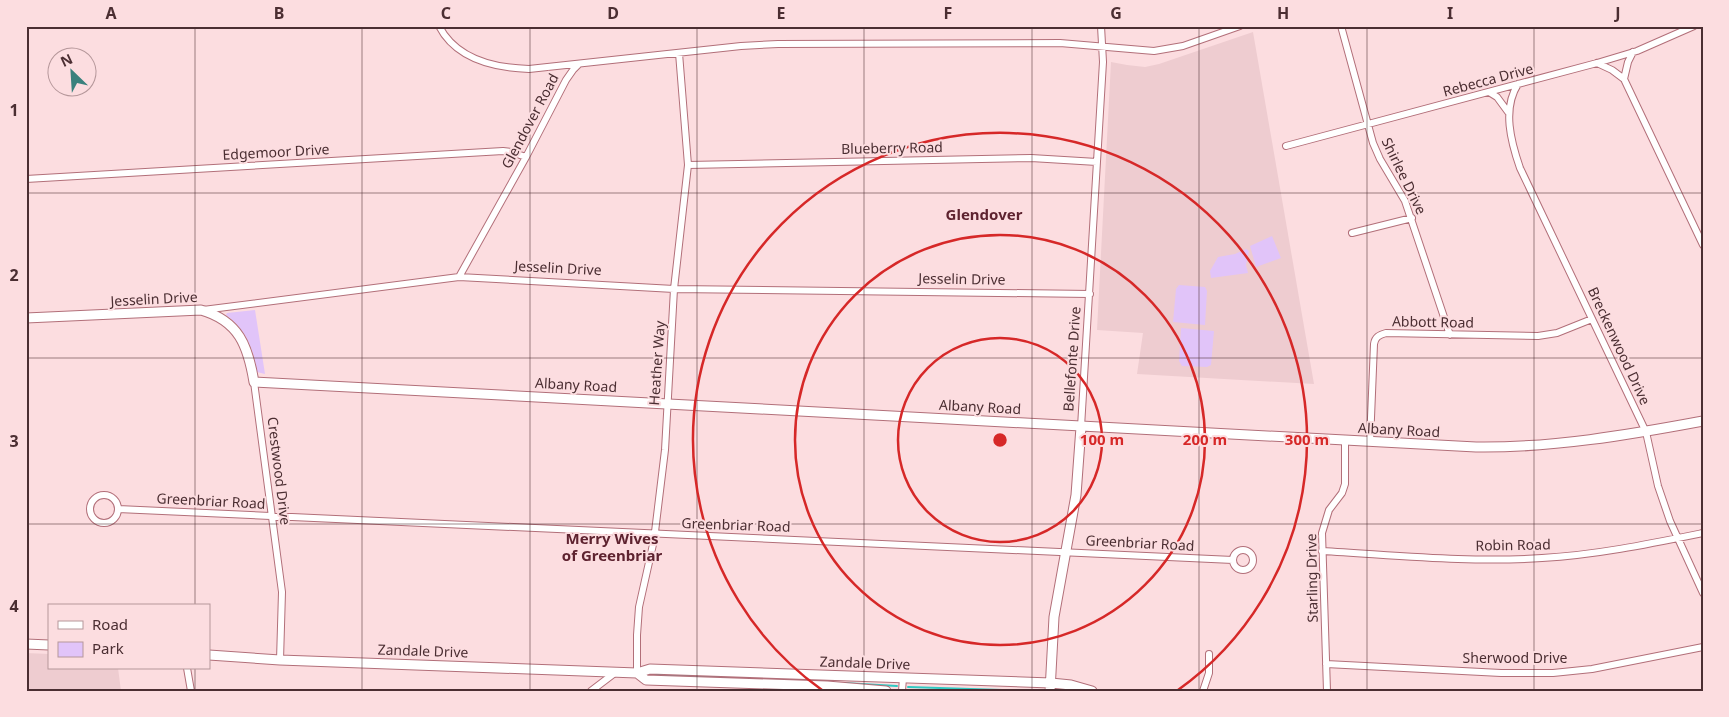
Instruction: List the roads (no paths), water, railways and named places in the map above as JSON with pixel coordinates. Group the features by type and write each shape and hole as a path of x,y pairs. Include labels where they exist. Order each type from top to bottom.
{"street":[{"path":"439,26 449,42 463,53 498,66 529,69 741,46 778,44 1060,43 1137,51 1164,50 1198,42 1240,26"},
{"name":"Bellefonte Drive","path":"1051,687 1053,624 1078,478 1103,46 1101,26"},
{"name":"Shirlee Drive","path":"1340,26 1368,125 1380,159 1405,201 1412,218 1450,335"},
{"name":"Rebecca Drive","path":"1286,146 1598,63 1633,52 1694,26"},
{"path":"1624,79 1628,62 1633,52"},
{"name":"Heather Way","path":"637,673 639,607 654,534 664,459 674,288 688,164 679,53"},
{"name":"Glendover Road","path":"459,277 526,157 566,80 581,63"},
{"path":"1598,63 1624,79 1703,245"},
{"name":"Breckenwood Drive","path":"1518,84 1511,97 1508,112 1520,168 1646,432 1658,486 1677,538 1703,593"},
{"path":"1489,92 1497,97 1508,112"},
{"name":"Edgemoor Drive","path":"26,180 504,151 526,157"},
{"name":"Blueberry Road","path":"688,164 1030,158 1097,162"},
{"path":"1352,233 1412,218"},
{"name":"Jesselin Drive","path":"26,318 201,310 459,277 674,288 1090,294"},
{"name":"Crestwood Drive","path":"201,310 222,319 241,337 248,354 254,382 282,601 280,660"},
{"name":"Abbott Road","path":"1370,442 1374,344 1376,338 1386,333 1538,336 1557,333 1592,319"},
{"name":"Albany Road","path":"254,382 1476,447 1582,441 1646,432 1703,420"},
{"name":"Starling Drive","path":"1327,691 1322,533 1329,510 1342,493 1345,484 1346,441"},
{"path":"104,495 112,498 118,509 117,514 111,521 102,522 94,519 90,510 95,498 104,495"},
{"name":"Greenbriar Road","path":"118,509 1233,560"},
{"name":"Robin Road","path":"1322,551 1512,560 1584,554 1703,533"},
{"path":"26,644 48,645"},
{"name":"Sherwood Drive","path":"1326,664 1501,673 1554,673 1592,669 1703,648"},
{"path":"1203,691 1208,673 1209,654"},
{"name":"Zandale Drive","path":"210,655 280,660 637,673 650,669 903,678 1051,687 1071,685 1092,691"},
{"path":"187,670 190,691"},
{"path":"591,691 616,672"},
{"name":"Zandale Drive","path":"637,673 646,680 827,686 886,691"},
{"path":"902,691 903,678"}],"waterway":[{"path":"648,674 788,680"},
{"path":"843,683 897,686"},
{"path":"908,687 1032,691"}],"district":[{"name":"Glendover","path":"984,215"},
{"name":"Merry Wives of Greenbriar","path":"612,548"}]}
